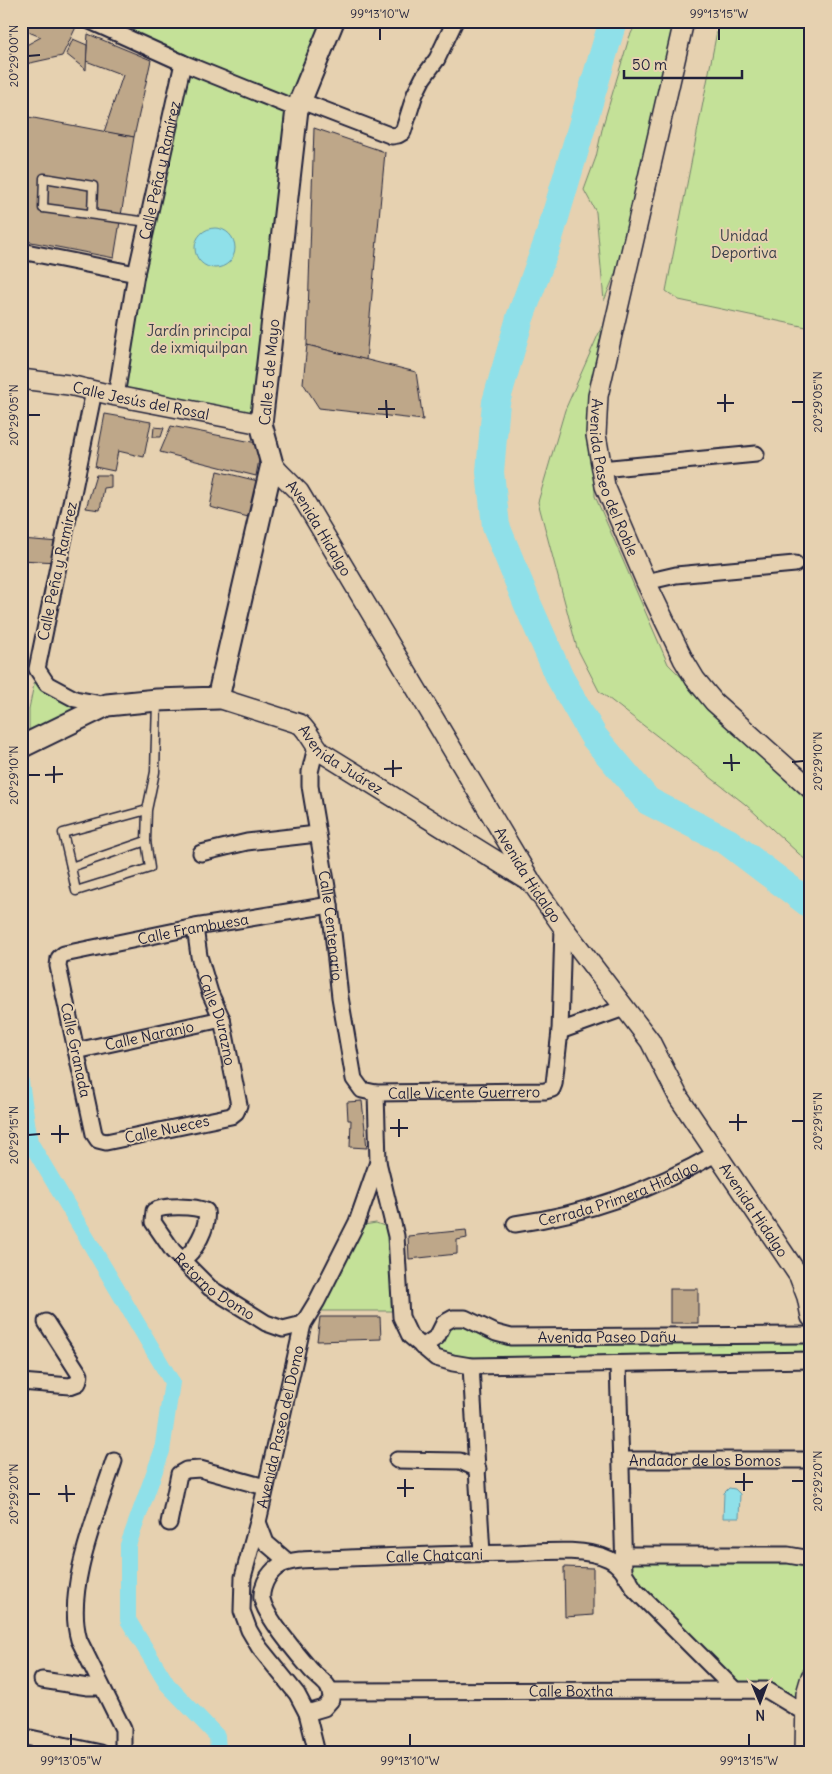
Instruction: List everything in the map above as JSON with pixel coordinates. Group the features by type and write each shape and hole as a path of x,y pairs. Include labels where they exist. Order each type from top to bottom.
{"main road":[{"name":"Calle 5 de Mayo","path":"218,698 272,464 262,424 299,105 333,21"},
{"name":"Avenida Juárez","path":"21,747 107,705 157,700 218,698"}],"street":[{"path":"90,21 183,63 392,136 403,132 414,94 437,59 456,21"},
{"name":"Avenida Paseo del Roble","path":"684,21 598,396 596,435 601,469 605,486 646,582 695,679 714,702 811,789"},
{"name":"Calle Peña y Ramírez","path":"116,396 136,274 183,63"},
{"path":"21,252 136,274"},
{"name":"Calle Jesús del Rosal","path":"21,378 69,385 262,424"},
{"name":"Calle Peña y Ramírez","path":"94,391 37,669 47,684 75,699 107,705"},
{"path":"601,469 756,454"},
{"name":"Avenida Hidalgo","path":"272,464 298,492 532,883 650,1041 679,1098 798,1276 807,1297 811,1317"},
{"path":"646,582 676,575 795,564"},
{"name":"Avenida Juárez","path":"218,698 300,724 310,734 316,747 321,752 532,883"},
{"name":"Calle Centenario","path":"316,747 310,772 310,786 330,905 340,997 354,1079 362,1090 376,1093"},
{"path":"201,853 247,842 317,834"},
{"name":"Calle Frambuesa","path":"59,958 64,954 195,927 330,905"},
{"name":"Calle Durazno","path":"195,927 200,956 210,993 222,1019 239,1105 236,1112"},
{"path":"563,927 560,1031 624,1008"},
{"name":"Calle Granada","path":"59,958 58,966 76,1052 94,1134 98,1140"},
{"name":"Calle Naranjo","path":"76,1052 222,1019"},
{"name":"Calle Vicente Guerrero","path":"376,1093 545,1092 552,1089 554,1084 560,1031"},
{"name":"Avenida Paseo del Domo","path":"317,1753 307,1713 296,1694 259,1647 249,1630 242,1610 243,1577 258,1522 303,1324 317,1301 357,1222 378,1162 376,1093"},
{"name":"Calle Nueces","path":"98,1140 106,1142 231,1116 236,1112"},
{"name":"Cerrada Primera Hidalgo","path":"515,1224 548,1219 629,1195 685,1171 717,1153"},
{"name":"Avenida Paseo Dañu","path":"378,1162 396,1236 401,1318 410,1336 436,1358 471,1366 811,1360"},
{"name":"Retorno Domo","path":"182,1260 195,1249 208,1218 206,1211 200,1208 160,1207 154,1211 153,1222 173,1251 182,1260 210,1288 266,1324 283,1329 303,1324"},
{"name":"Avenida Paseo Dañu","path":"422,1347 437,1337 444,1323 453,1318 465,1318 496,1333 511,1337 811,1335"},
{"path":"21,1382 70,1386 78,1383 80,1375 46,1322"},
{"path":"618,1364 621,1460"},
{"path":"471,1366 482,1554"},
{"path":"114,1460 79,1570 75,1626 79,1640 123,1729 122,1753"},
{"path":"397,1460 460,1461 478,1469"},
{"name":"Andador de los Bomos","path":"624,1572 621,1460 811,1460"},
{"path":"169,1523 179,1474 186,1470 200,1469 265,1487"},
{"path":"258,1522 266,1542 281,1565 265,1582 262,1598 269,1614 312,1671 325,1682 331,1691 331,1700 324,1708 307,1713"},
{"name":"Calle Chatcani","path":"281,1565 482,1554 574,1552 595,1554 610,1560 624,1572"},
{"path":"623,1556 788,1555 811,1560"},
{"path":"624,1572 635,1590 734,1689"},
{"path":"805,1753 806,1694 811,1678"},
{"path":"42,1680 88,1687 101,1687"},
{"name":"Calle Boxtha","path":"331,1691 768,1690 806,1713"},
{"path":"21,1736 101,1753"}],"lane":[{"path":"92,214 93,186 44,178 43,208 148,222"},
{"path":"147,810 63,833 76,891 150,868 146,841 147,810 154,772 157,700"},
{"path":"71,867 146,841"}],"green space":[{"name":"Jardín principal de ixmiquilpan","path":"94,21 333,21 297,109 261,424 116,396 183,63"},
{"path":"637,21 677,21 633,229 604,301 596,212 584,190 596,157 603,125 629,38"},
{"name":"Unidad Deportiva","path":"719,21 811,21 811,328 679,300 666,291"},
{"path":"602,326 593,397 595,496 668,664 811,804 811,865 745,804 599,691 577,648 538,502 565,410"},
{"path":"37,669 47,684 107,705 29,743 29,709"},
{"path":"376,1223 387,1227 400,1311 311,1311 364,1225"},
{"path":"453,1318 496,1333 811,1335 811,1360 471,1366 422,1347"},
{"path":"623,1555 811,1559 811,1677 805,1713 767,1690 734,1689 635,1590"}],"water":[{"path":"215,228 229,234 235,248 229,262 215,268 201,262 195,248 201,234"},
{"path":"729,1488 735,1489 740,1494 739,1518 723,1518 724,1493"}],"building":[{"path":"25,21 66,21 76,27 62,56 21,65 21,48 41,37 21,29"},
{"path":"88,34 151,60 134,137 104,132 123,75 86,61"},
{"path":"73,39 87,45 86,70 66,54"},
{"path":"21,108 23,116 134,137 114,258 21,240"},
{"path":"314,128 385,152 366,360 307,345"},
{"path":"307,345 416,372 423,420 319,408 303,383"},
{"path":"105,414 151,422 144,457 118,451 114,471 95,467"},
{"path":"171,426 262,444 256,476 160,452"},
{"path":"154,427 164,428 161,437 153,437"},
{"path":"217,471 258,481 252,518 210,507"},
{"path":"96,475 111,475 111,487 104,488 100,510 86,508"},
{"path":"21,539 59,542 57,562 21,560"},
{"path":"362,1101 367,1148 350,1147 351,1120 348,1120 347,1102"},
{"path":"466,1230 467,1238 457,1240 457,1254 409,1259 408,1236"},
{"path":"670,1289 698,1289 698,1323 670,1323"},
{"path":"320,1317 380,1317 381,1339 317,1341"},
{"path":"564,1567 593,1568 593,1615 565,1617"}],"waterway":[{"path":"613,21 548,241 520,318 496,402 490,472 496,526 560,678 594,737 648,801 728,842 811,905"},
{"path":"21,1082 30,1142 172,1382 162,1451 128,1545 128,1620 167,1684 217,1736 218,1753"}]}
